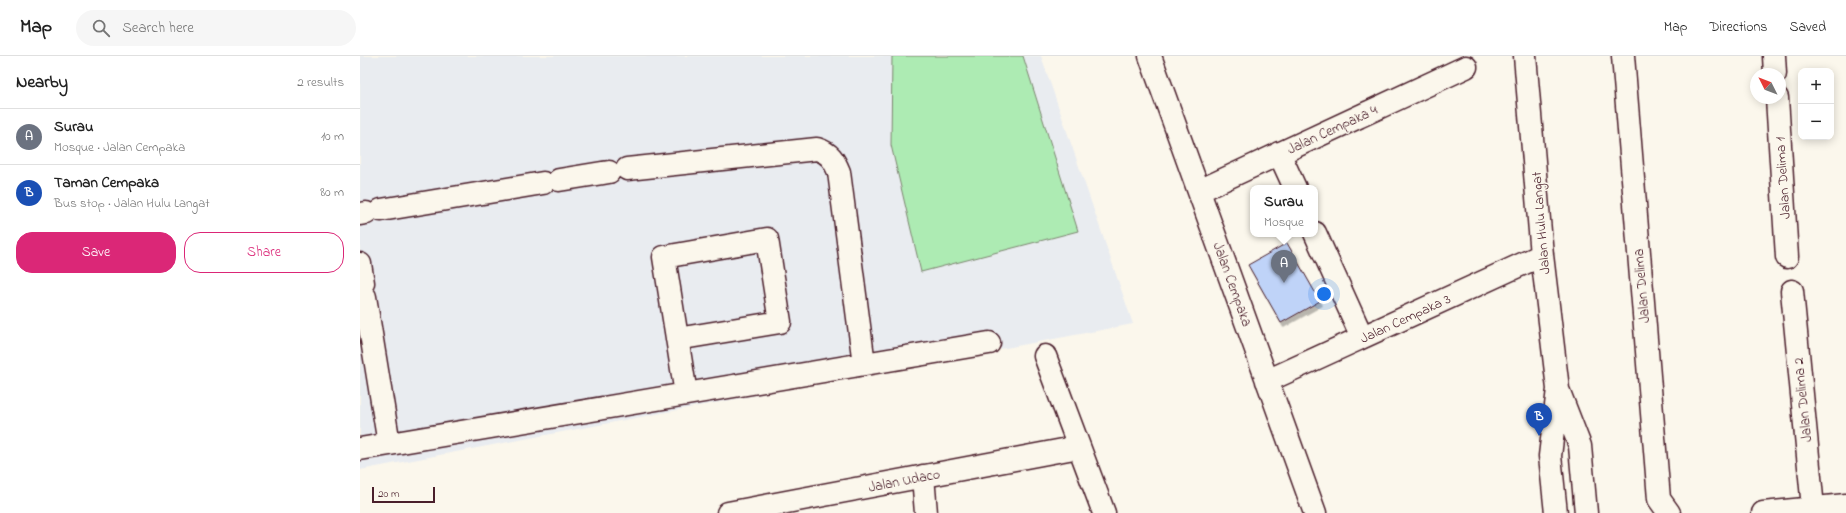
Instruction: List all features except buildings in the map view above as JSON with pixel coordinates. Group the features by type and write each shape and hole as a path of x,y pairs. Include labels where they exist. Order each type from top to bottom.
{"street":[{"name":"Jalan Cempaka","path":"1150,56 1315,513"},
{"name":"Jalan Hulu Langat","path":"1525,56 1542,255 1558,389 1550,456 1556,513"},
{"name":"Jalan Delima","path":"1623,56 1659,499 1669,513"},
{"path":"1774,56 1775,68"},
{"name":"Jalan Cempaka 4","path":"1199,190 1466,67"},
{"name":"Jalan Delima 1","path":"1776,104 1787,257"},
{"path":"369,212 618,170 817,149 826,152 834,160 839,172 864,364"},
{"path":"1279,153 1294,185"},
{"path":"1317,237 1362,337"},
{"path":"677,339 780,322 766,240 664,257 677,339 686,394"},
{"name":"Jalan Cempaka 3","path":"1267,381 1542,255"},
{"path":"363,282 389,444"},
{"name":"Jalan Delima 2","path":"1792,291 1813,508"},
{"path":"360,449 989,343"},
{"path":"1045,356 1104,513"},
{"name":"Jalan Hulu Langat","path":"1558,389 1580,446 1586,513"},
{"name":"Jalan Udaco","path":"731,513 1079,447"},
{"path":"923,476 926,513"},
{"path":"1763,513 1846,505"}],"shaded area":[{"path":"360,56 1041,56 1133,324 360,470"}],"green space":[{"path":"892,56 1023,56 1078,231 921,272 891,145"}],"place":[{"name":"Surau","path":"1284,283"},
{"name":"Taman Cempaka","path":"1539,436"}]}
